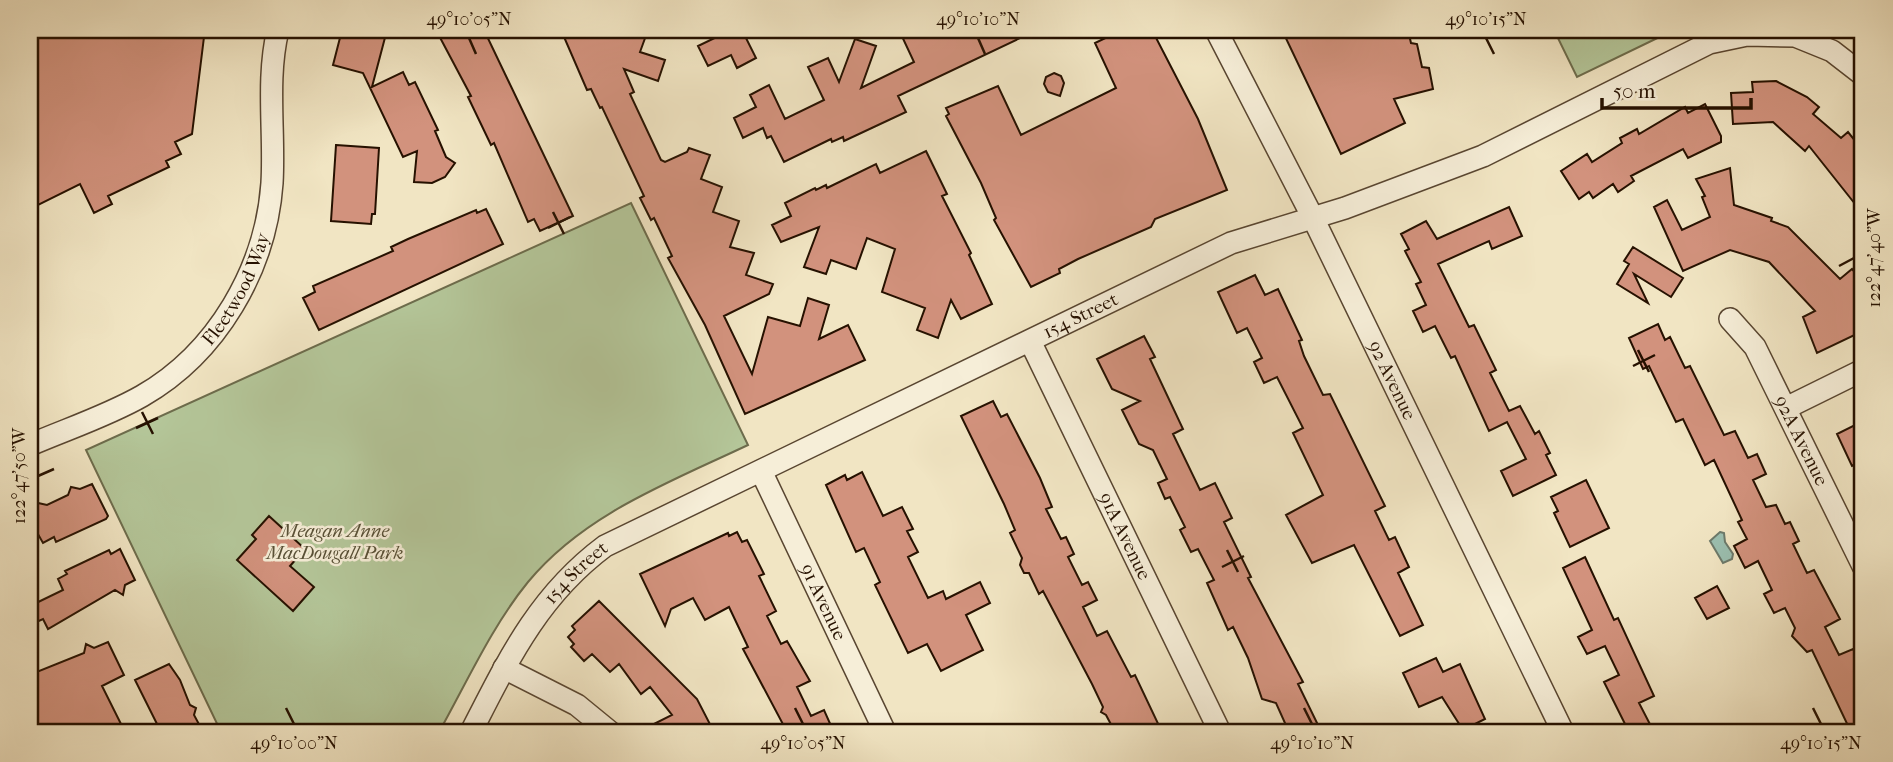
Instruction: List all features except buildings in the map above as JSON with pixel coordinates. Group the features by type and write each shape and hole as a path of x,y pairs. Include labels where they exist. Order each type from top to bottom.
{"street":[{"name":"Fleetwood Way","path":"30,444 143,396 190,360 230,312 256,258 270,207 273,71 278,30"},
{"name":"92 Avenue","path":"1216,30 1313,218 1563,732"},
{"name":"154 Street","path":"471,732 504,668 543,605 589,558 623,536 1231,243 1313,218 1483,156 1709,43 1747,34 1781,34 1809,40 1832,51 1863,75"},
{"name":"92A Avenue","path":"1730,319 1755,347 1863,566"},
{"name":"91A Avenue","path":"1030,341 1220,732"},
{"path":"1786,408 1863,370"},
{"name":"91 Avenue","path":"761,471 885,732"},
{"path":"504,668 578,705 610,732"}],"green space":[{"path":"1554,30 1674,30 1577,77"},
{"name":"Meagan Anne MacDougall Park","path":"631,203 748,445 630,502 575,537 550,558 528,582 503,617 439,732 221,732 86,450"}],"shaded area":[{"path":"1720,532 1724,533 1725,542 1733,554 1732,559 1723,563 1710,541"}]}
